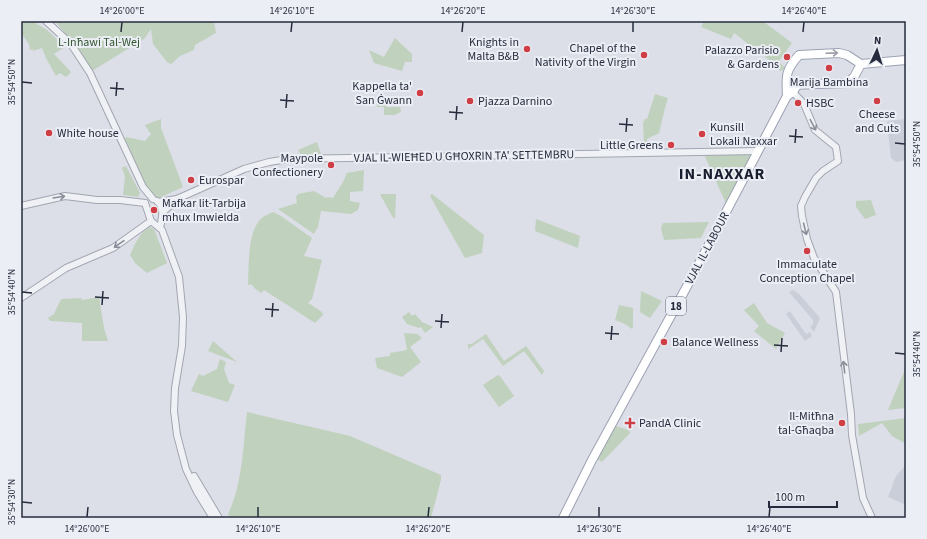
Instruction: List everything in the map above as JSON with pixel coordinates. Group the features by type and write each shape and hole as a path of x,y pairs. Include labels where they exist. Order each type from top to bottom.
{"main road":[{"path":"862,64 848,83 792,91 787,85 786,79 788,73 792,63 799,55 838,53 847,55 862,64 906,60"},
{"path":"853,58 855,75"},
{"name":"VJAL IL-LABOUR","path":"563,518 592,460 686,288 758,151 792,91"}],"street":[{"path":"46,21 71,44 90,73 143,186 156,201 162,215 160,228"},
{"path":"792,91 804,104 815,130 836,147 838,161 816,178 804,197 801,206 805,231 814,258 836,292 849,406 852,420 852,435 863,498 872,518"},
{"name":"VJAL IL-WIEĦED U GĦOXRIN TA' SETTEMBRU","path":"145,202 177,199 244,169 269,162 288,159 758,151"},
{"path":"143,186 145,202 152,221 160,228 177,272 183,317 182,346 175,388 174,411 177,435 186,469 197,492 213,518"},
{"path":"21,206 65,196 97,200 145,202"},
{"name":"VJAL IL-WIEĦED U GĦOXRIN TA' SETTEMBRU","path":"21,298 66,268 113,248 152,221 159,220 177,199"},
{"path":"183,459 219,518"}],"shaded area":[{"path":"906,119 906,160 896,162 891,158 887,123 888,121"},
{"path":"793,290 799,294 820,318 814,332 810,327 813,324 813,320 789,292"},
{"path":"790,311 806,334 810,332 812,336 805,341 786,314"},
{"path":"906,465 906,505 888,497 896,476"}],"green space":[{"path":"21,21 32,21 47,30 65,47 54,54 71,72 66,77 60,73 56,76 42,48 33,51 33,49 30,50 29,44 21,33"},
{"name":"L-Inħawi Tal-Wej","path":"55,21 215,21 216,33 195,45 194,50 180,56 171,64 167,62 153,44 151,29 144,39 92,71 76,46"},
{"name":"Palazzo Parisio & Gardens","path":"704,21 765,21 764,22 792,43 779,61 785,68 780,71 772,62 734,33 731,39 701,27"},
{"path":"395,38 412,54 412,62 405,62 402,71 374,63 369,50 384,57"},
{"path":"655,94 668,98 659,133 647,139 647,147 644,144 643,123 645,119 647,119"},
{"path":"377,99 386,104 387,107 400,107 401,112 394,115 384,115 384,107 377,107"},
{"path":"161,119 161,128 183,187 159,198 149,191 125,139 126,137 145,141 151,134 145,125"},
{"path":"317,142 321,154 300,154 298,150"},
{"path":"758,151 728,208 703,152"},
{"path":"125,166 140,193 138,197 123,195 125,176 122,168"},
{"path":"364,170 363,191 350,192 350,201 360,203 358,210 351,214 321,211 318,227 314,234 278,209 297,203 296,197 298,194 314,191 326,198 333,198 347,173"},
{"path":"380,194 396,194 395,219 392,216"},
{"path":"432,194 484,235 482,253 465,258 430,196"},
{"path":"871,200 876,215 865,219 856,207 856,201"},
{"path":"273,212 312,238 304,256 322,260 312,299 308,303 322,312 323,315 315,323 264,290 261,293 251,284 248,285 251,240 254,231 262,218"},
{"path":"536,219 580,236 578,248 535,231"},
{"path":"709,222 701,238 664,240 661,228 663,223"},
{"path":"150,227 154,229 167,263 147,273 136,264 130,255 140,236"},
{"path":"641,291 662,301 650,318 640,312"},
{"path":"99,297 104,328 108,341 82,341 82,323 50,321 48,318 54,314 61,299 81,298 82,300"},
{"path":"754,303 767,323 785,333 776,349 754,331 759,326 744,310"},
{"path":"619,305 633,308 632,329 615,320"},
{"path":"409,312 412,316 415,314 422,322 433,327 425,333 421,327 419,328 407,324 402,317"},
{"path":"404,333 417,334 422,338 410,347 421,362 402,377 377,368 375,358 390,356 390,353 407,350"},
{"path":"486,334 504,361 526,346 544,371 542,375 524,351 503,366 483,339 468,349 468,344 472,344"},
{"path":"213,341 237,362 208,351"},
{"path":"220,359 226,362 224,369 229,383 235,385 228,402 191,391 199,374 203,376 217,369"},
{"path":"906,367 906,408 888,410"},
{"path":"498,375 514,396 499,407 483,385"},
{"path":"247,412 350,436 441,475 431,518 231,518 228,514 240,477"},
{"path":"906,418 906,444 892,436 882,423 859,436 858,424"},
{"path":"616,426 629,430 630,433 602,462 597,459"}],"place":[{"name":"Knights in Malta B&B","path":"527,49"},
{"name":"Chapel of the Nativity of the Virgin","path":"644,55"},
{"name":"Palazzo Parisio & Gardens","path":"787,57"},
{"name":"Marija Bambina","path":"829,68"},
{"name":"Kappella ta' San Ġwann","path":"420,93"},
{"name":"Pjazza Darnino","path":"470,101"},
{"name":"Cheese and Cuts","path":"877,101"},
{"name":"HSBC","path":"798,103"},
{"name":"White house","path":"49,133"},
{"name":"Kunsill Lokali Naxxar","path":"702,134"},
{"name":"Little Greens","path":"671,145"},
{"name":"Maypole Confectionery","path":"331,165"},
{"name":"Eurospar","path":"191,180"},
{"name":"Mafkar lit-Tarbija mhux Imwielda","path":"154,210"},
{"name":"Immaculate Conception Chapel","path":"807,251"},
{"name":"Balance Wellness","path":"664,342"},
{"name":"PandA Clinic","path":"630,423"},
{"name":"Il-Mitħna tal-Għaqba","path":"842,423"}],"district":[{"name":"IN-NAXXAR","path":"722,173"}]}
